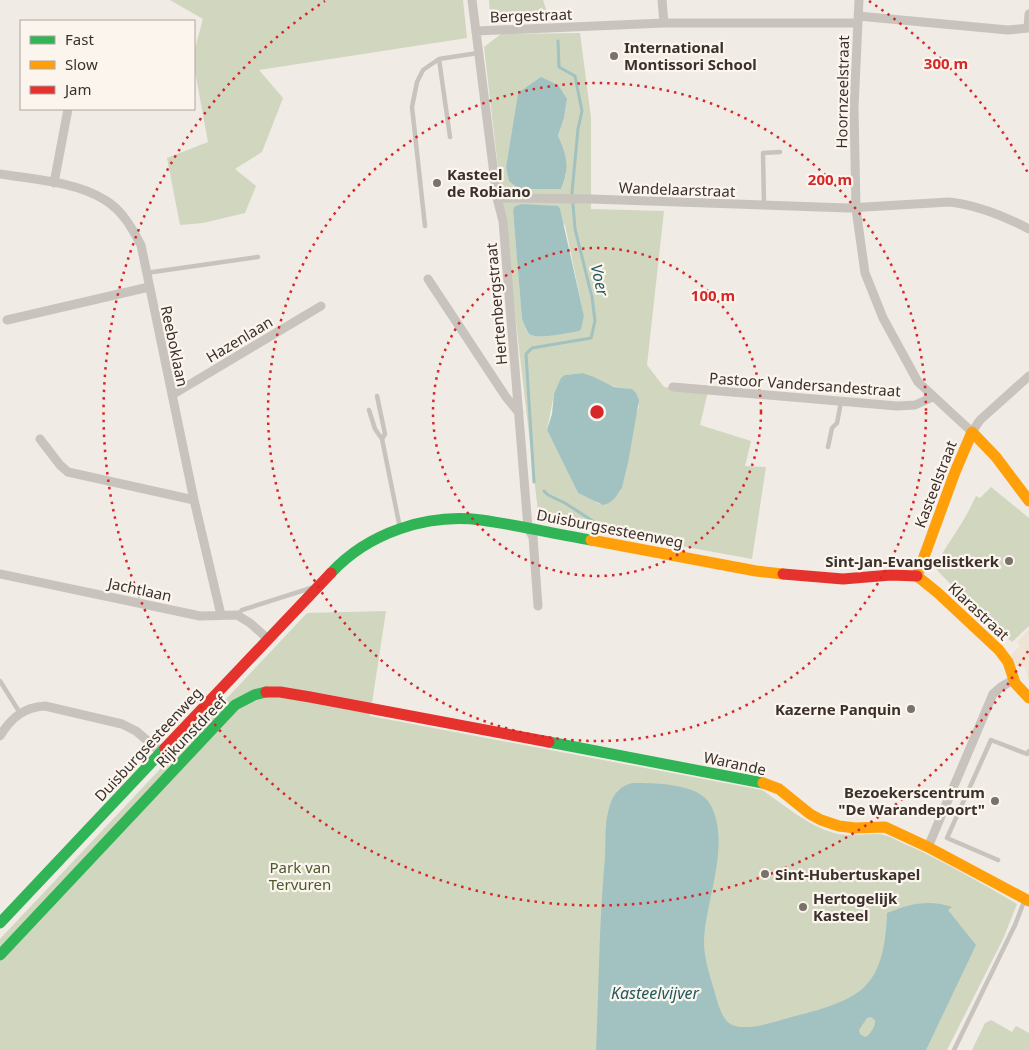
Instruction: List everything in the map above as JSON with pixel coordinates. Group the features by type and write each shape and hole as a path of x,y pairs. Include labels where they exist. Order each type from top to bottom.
{"street":[{"name":"Hertenbergstraat","path":"472,0 497,198 503,221 528,528 533,537 538,606"},
{"path":"662,0 664,23"},
{"name":"Hoornzeelstraat","path":"859,0 854,108 856,208 862,260 883,318 918,382 972,432"},
{"path":"1029,14 1029,28"},
{"name":"Bergestraat","path":"476,31 664,23 858,20 1008,30 1029,28"},
{"path":"54,183 68,110"},
{"name":"Reeboklaan","path":"0,174 54,183 90,192 107,201 132,228 141,246 194,500 222,615"},
{"name":"Wandelaarstraat","path":"497,198 856,208 957,203 1003,216 1029,229"},
{"path":"428,279 519,414"},
{"path":"7,320 149,287"},
{"name":"Hazenlaan","path":"172,395 321,306"},
{"path":"1029,376 980,420 972,432 996,457 1029,500"},
{"name":"Pastoor Vandersandestraat","path":"673,387 906,406 915,405 933,397"},
{"name":"Kasteelstraat","path":"917,576 952,480 972,432"},
{"path":"40,439 60,465 68,472 194,500"},
{"name":"Duisburgsesteenweg","path":"0,923 339,564 367,544 400,528 418,523 462,518 497,522 742,569 849,580 883,575 917,576"},
{"name":"Jachtlaan","path":"0,574 200,616 237,615"},
{"name":"Klarastraat","path":"917,576 999,650 1008,662 1013,680 1029,698"},
{"path":"237,615 250,623 268,639"},
{"path":"928,847 992,694 1013,680"},
{"name":"Rijkunstdreef","path":"0,955 236,705 251,695 270,691 310,697 592,750"},
{"path":"0,736 5,727 20,713 37,706 45,706 122,724 136,731 162,752"},
{"name":"Warande","path":"592,750 765,783 779,789 810,814 822,820 839,826 855,828 885,827 928,847 1027,899"}],"lane":[{"path":"426,226 412,107 417,82 423,70 439,59 478,53"},
{"path":"439,59 450,137"},
{"path":"764,206 764,153 780,152"},
{"path":"146,273 258,257"},
{"path":"377,396 385,434 382,439"},
{"path":"828,447 832,428 837,423 841,402"},
{"path":"369,410 375,429 382,439 400,528"},
{"name":"Duisburgsesteenweg","path":"237,615 242,610 318,586"},
{"path":"0,681 20,713"},
{"path":"998,860 947,838 991,740 1027,754 1029,751"},
{"path":"954,1050 1027,899"}],"green space":[{"path":"170,0 463,0 467,38 259,70 283,98 262,152 235,169 256,186 245,213 203,223 180,225 167,158 208,142 195,71 195,48 203,19"},
{"path":"489,0 543,0 547,12 490,15"},
{"path":"580,33 591,118 591,209 664,211 647,365 664,387 708,391 700,425 751,441 745,466 766,467 752,559 539,520 484,47 501,34","holes":["518,93 567,99 558,137 566,175 561,189 506,167","521,204 565,225 584,316 578,331 553,336 533,336 526,329 522,319 513,211 515,207","583,373 610,385 628,388 639,406 634,420 628,463 622,488 619,493 599,504 578,493 547,430 554,394 565,375"]},
{"path":"991,487 1029,518 1029,626 1012,642 934,567 962,523 976,496 980,498"},
{"name":"Park van Tervuren","path":"386,611 370,716 762,790 798,815 827,831 838,834 879,834 891,837 952,867 1017,904 1003,939 947,1050 0,1050 0,939 307,613"},
{"path":"991,1020 1012,1032 1016,1026 1029,1033 1029,1050 972,1050 985,1023"}],"shaded area":[{"path":"1029,629 1029,681 1024,666 1015,666 1011,655 1020,646 1017,642"}],"water":[{"path":"541,77 558,85 567,99 564,118 558,136 564,150 566,175 561,189 519,189 509,181 506,167 518,93"},
{"path":"521,204 558,206 560,209 584,316 579,331 553,336 533,336 526,329 522,319 513,211 514,207"},
{"path":"583,373 614,387 632,389 639,400 622,488 615,498 603,505 578,493 547,430 552,414 554,394 561,378 565,375"},
{"name":"Kasteelvijver","path":"629,784 663,784 686,788 704,797 710,804 716,819 718,854 705,926 704,948 720,1009 726,1021 734,1026 747,1027 769,1023 843,1001 861,990 868,983 879,965 886,933 887,913 903,907 927,903 952,907 948,910 976,945 926,1050 596,1050 600,930 607,818 613,797 621,788","holes":["871,1017 875,1020 874,1027 869,1034 865,1037 860,1034 859,1030 867,1018"]}],"waterway":[{"name":"Voer","path":"534,482 526,354 532,348 591,338 595,321 592,297 575,229 572,192 578,129 582,111 575,76 559,67 558,41"},
{"name":"Voer","path":"544,491 605,529"}],"traffic: fast":[{"path":"331,573 362,547 380,537 420,523 440,520 481,520 591,540"},
{"path":"0,955 235,705 254,695 266,692"},
{"path":"549,742 763,783"},
{"path":"0,923 165,748"}],"traffic: slow":[{"path":"917,576 955,472 972,432 996,457 1029,501"},
{"path":"591,540 756,571 783,574"},
{"path":"917,576 999,650 1008,662 1015,683 1029,698"},
{"path":"763,783 779,789 810,814 821,820 839,826 855,828 885,827 928,847 1029,901"}],"traffic: jam":[{"path":"165,748 331,573"},
{"path":"783,574 843,579 891,575 917,576"},
{"path":"266,692 280,692 310,697 549,742"}],"place":[{"name":"International Montissori School","path":"614,56"},
{"name":"Kasteel de Robiano","path":"437,183"},
{"name":"Sint-Jan-Evangelistkerk","path":"1009,561"},
{"name":"Kazerne Panquin","path":"911,709"},
{"name":"Bezoekerscentrum \"De Warandepoort\"","path":"995,801"},
{"name":"Sint-Hubertuskapel","path":"765,874"},
{"name":"Hertogelijk Kasteel","path":"803,907"}]}
